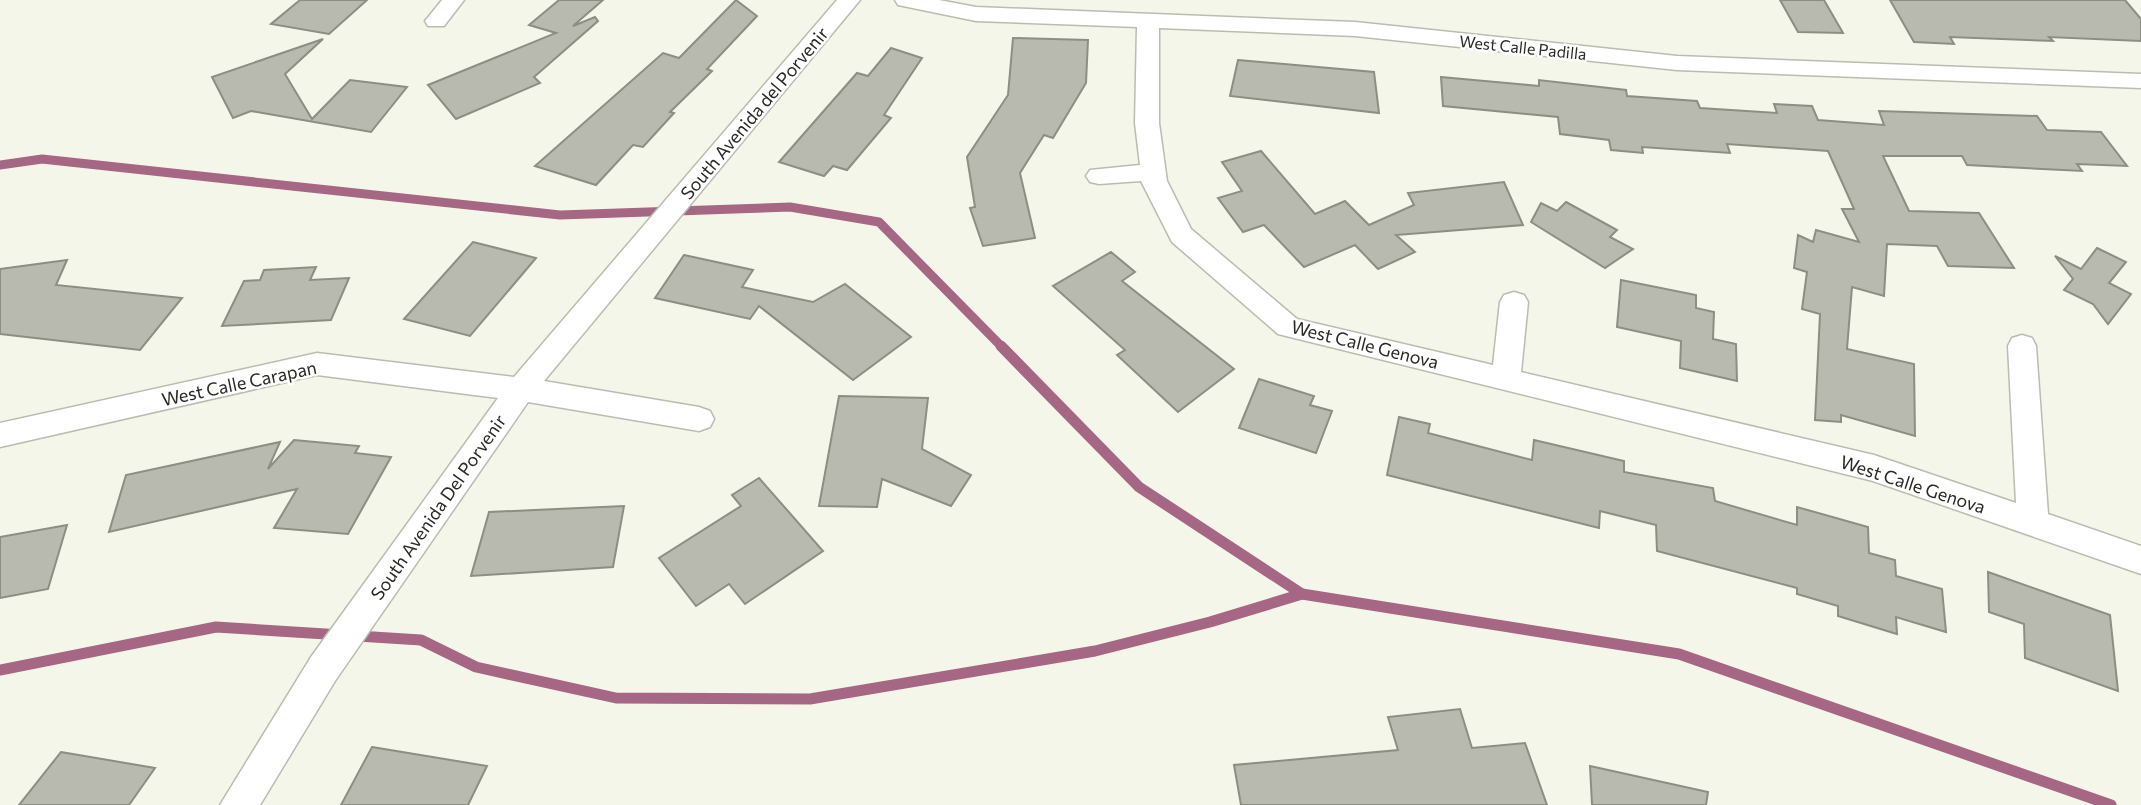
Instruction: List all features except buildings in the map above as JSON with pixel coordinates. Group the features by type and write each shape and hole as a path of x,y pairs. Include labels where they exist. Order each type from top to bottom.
{"street":[{"path":"436,21 453,0"},
{"name":"South Avenida del Porvenir","path":"659,226 849,0"},
{"name":"West Calle Padilla","path":"906,0 976,14 1355,29 1677,63 1920,75 2141,81"},
{"name":"West Calle Genova","path":"1148,22 1147,123 1154,181 1181,235 1288,327 1874,468 2141,560"},
{"path":"1099,176 1153,172"},
{"name":"South Avenida Del Porvenir","path":"239,805 323,669 521,389 659,226"},
{"path":"1506,380 1514,302"},
{"path":"2022,346 2034,523"},
{"name":"West Calle Carapan","path":"0,435 317,364 521,389"},
{"path":"521,389 699,419"}],"waterway":[{"path":"0,165 42,159 560,215 790,207 879,222 1003,348"},
{"path":"1001,346 1139,487 1302,594"},
{"path":"0,670 216,627 421,640 476,667 616,698 810,699 1095,651 1210,622 1302,594"},
{"path":"1302,594 1679,654 2111,805"}]}
